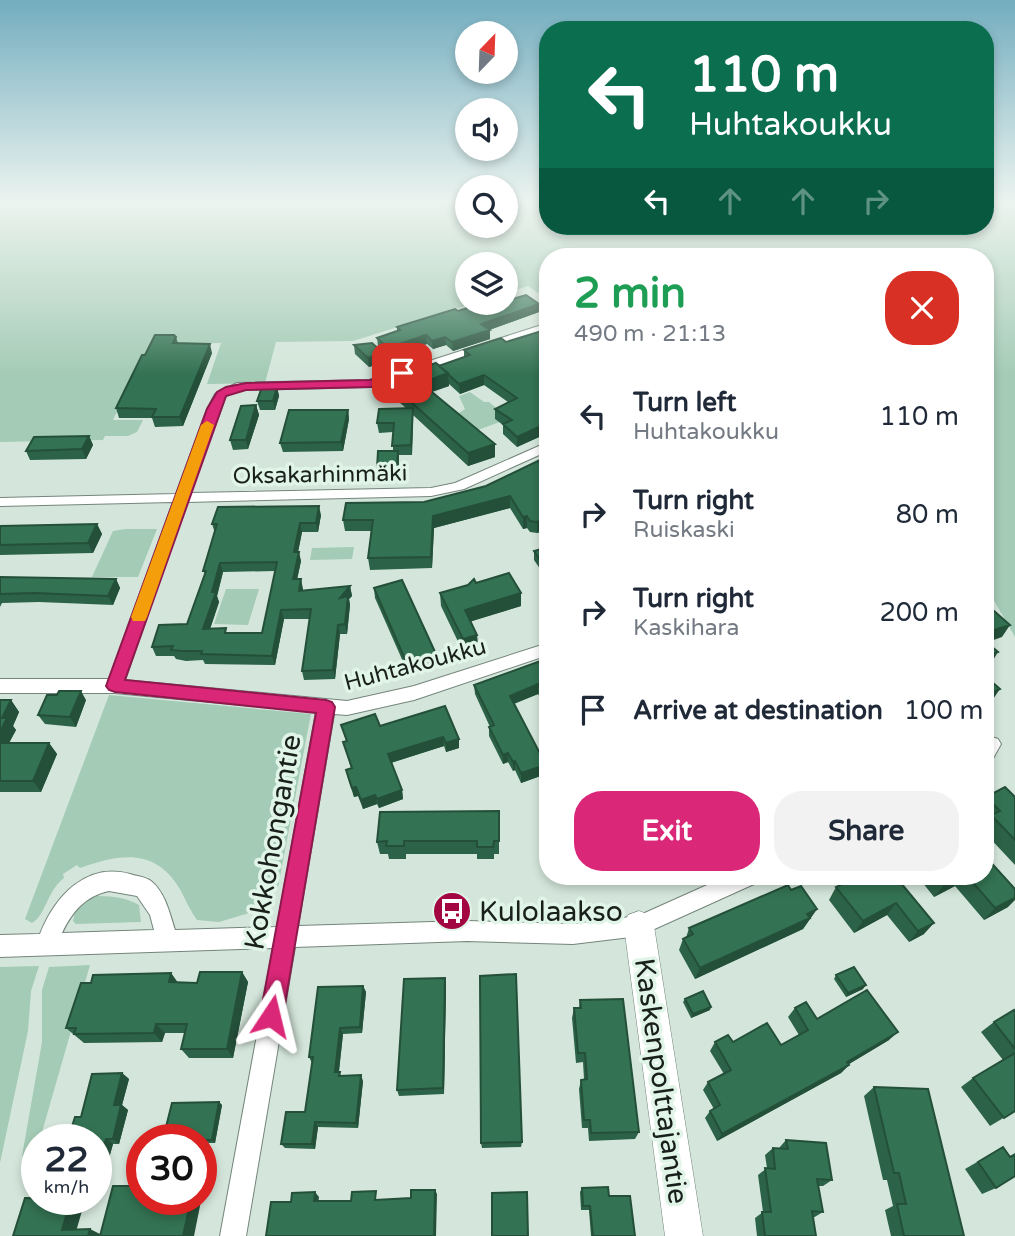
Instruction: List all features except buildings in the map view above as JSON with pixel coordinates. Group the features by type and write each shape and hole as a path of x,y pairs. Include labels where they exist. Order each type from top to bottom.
{"street":[{"path":"115,686 213,409 221,394 226,390 246,387 371,383 539,329"},
{"name":"Oksakarhinmäki","path":"0,502 432,492 459,486 539,450"},
{"name":"Huhtakoukku","path":"0,686 115,686 326,707 362,706 414,693 539,652"},
{"name":"Kokkohongantie","path":"233,1236 326,707"},
{"path":"47,944 59,913 77,893 85,887 111,880 144,888 159,911 167,940"},
{"path":"0,946 467,931 573,934 639,926 729,885"},
{"name":"Kaskenpolttajantie","path":"639,926 684,1236"}],"green space":[{"path":"0,259 455,259 455,309 353,341 276,342 265,383 207,384 221,343 150,344 113,420 143,420 137,432 128,436 105,436 103,440 0,442"},
{"path":"518,259 539,259 539,294 528,286 518,289"},
{"path":"994,259 1015,259 1015,637 994,601"},
{"path":"470,392 504,414 495,419 500,422 475,431 456,415 465,409 459,396"},
{"path":"157,529 138,577 92,577 113,531"},
{"path":"354,547 352,559 310,560 312,548"},
{"path":"226,589 259,589 248,625 214,624"},
{"path":"109,695 311,714 278,887 249,913 219,922 197,920 181,891 160,867 149,861 123,858 80,868 77,865 63,874 64,878 54,889 37,919 32,923 25,919"},
{"path":"91,896 122,898 139,905 141,922 76,924 73,921 76,908"},
{"path":"90,965 44,1124 28,1124 42,1042 42,990 49,967"},
{"path":"39,966 31,991 28,1031 0,1163 0,967"}],"slow traffic":[{"path":"139,617 207,425"}],"place":[{"name":"Kulolaakso","path":"452,911"}],"route":[{"path":"271,1016 326,707 115,686 213,409 221,394 237,387 371,383 402,373"}]}
